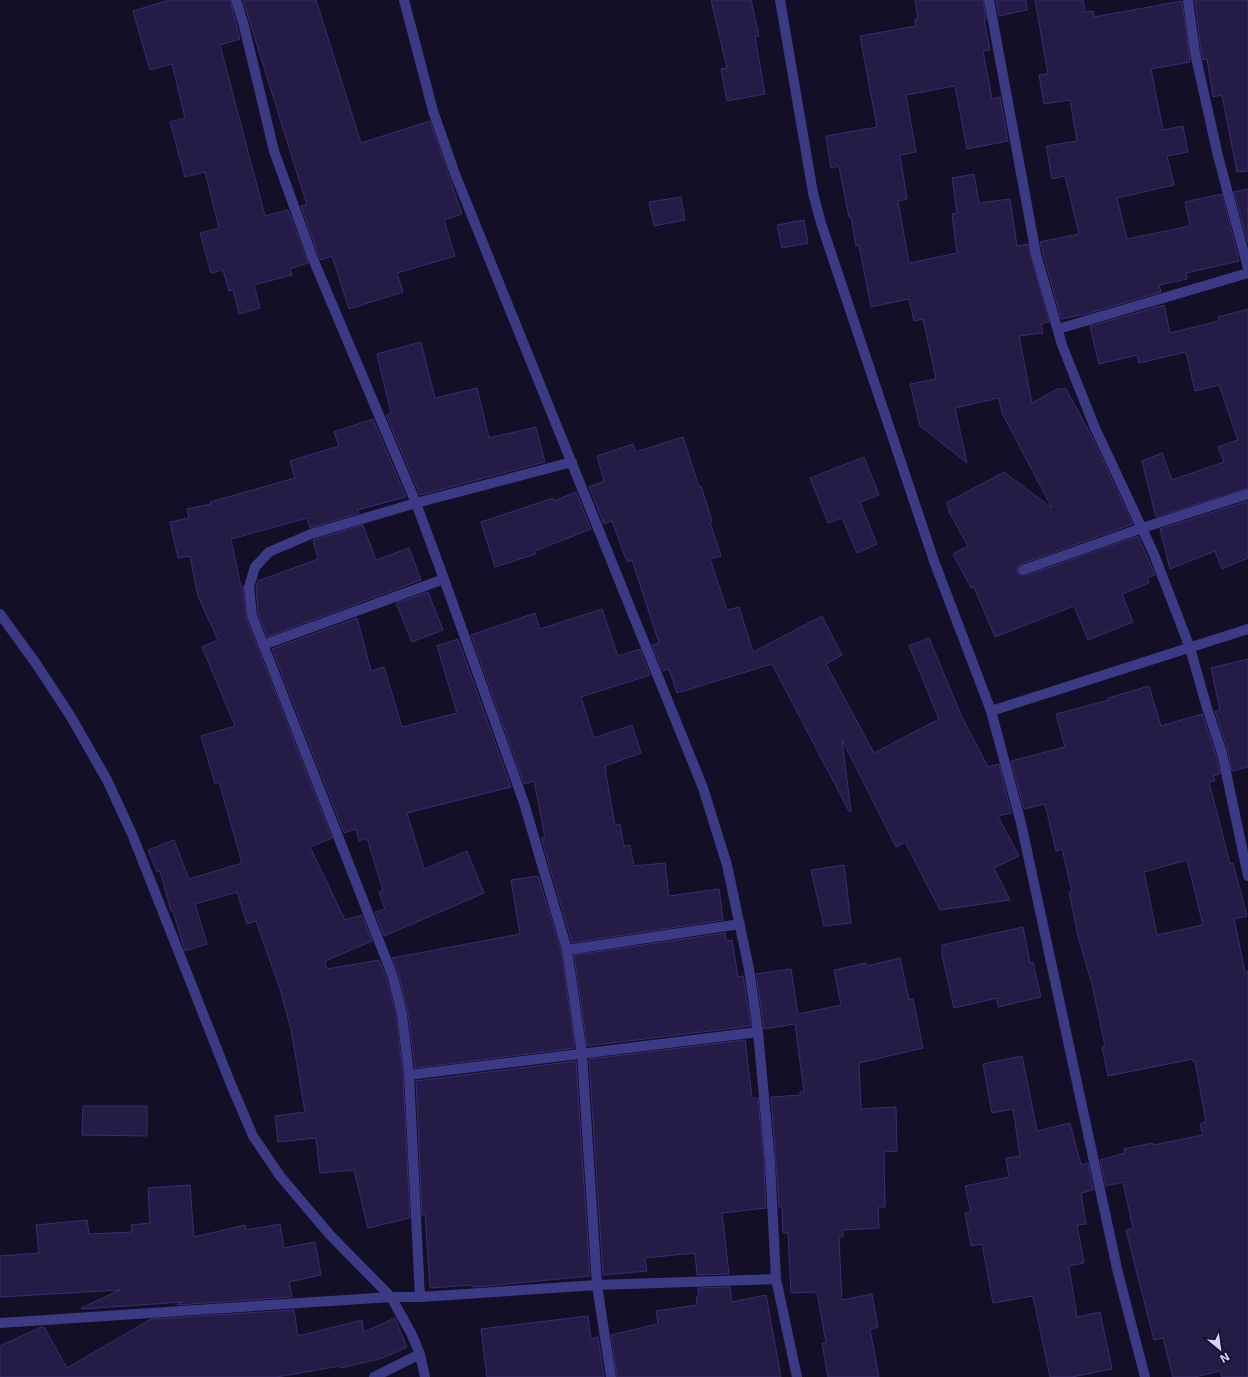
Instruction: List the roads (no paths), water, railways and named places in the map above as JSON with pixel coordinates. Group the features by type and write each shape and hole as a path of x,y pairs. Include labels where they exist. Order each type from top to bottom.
{"street":[{"path":"236,0 244,26 274,151 313,259 347,336 416,503 444,579 524,803 567,950 582,1054 597,1285 611,1377"},
{"path":"404,0 433,111 455,174 703,788 727,865 750,969 758,1032 770,1162 776,1279 796,1377"},
{"path":"780,0 813,193 821,224 934,561 991,711 1021,823 1118,1273 1146,1377"},
{"path":"989,0 1036,254 1062,345 1095,428 1142,528 1170,594 1190,648 1222,754 1247,862 1248,876"},
{"path":"1188,0 1195,53 1218,156 1248,268"},
{"path":"1058,330 1248,272"},
{"path":"420,1297 409,1075 402,1014 393,977 252,616 249,587 255,568 269,552 311,534 416,503 572,462"},
{"path":"1023,570 1142,528 1248,494"},
{"path":"264,645 444,579"},
{"path":"0,614 37,665 71,717 107,780 132,834 230,1082 253,1136 280,1176 330,1236 391,1298 411,1333 420,1354 425,1377"},
{"path":"991,711 1248,630"},
{"path":"567,950 740,924"},
{"path":"409,1075 758,1032"},
{"path":"0,1323 597,1285 776,1279"},
{"path":"374,1377 420,1354"}]}
